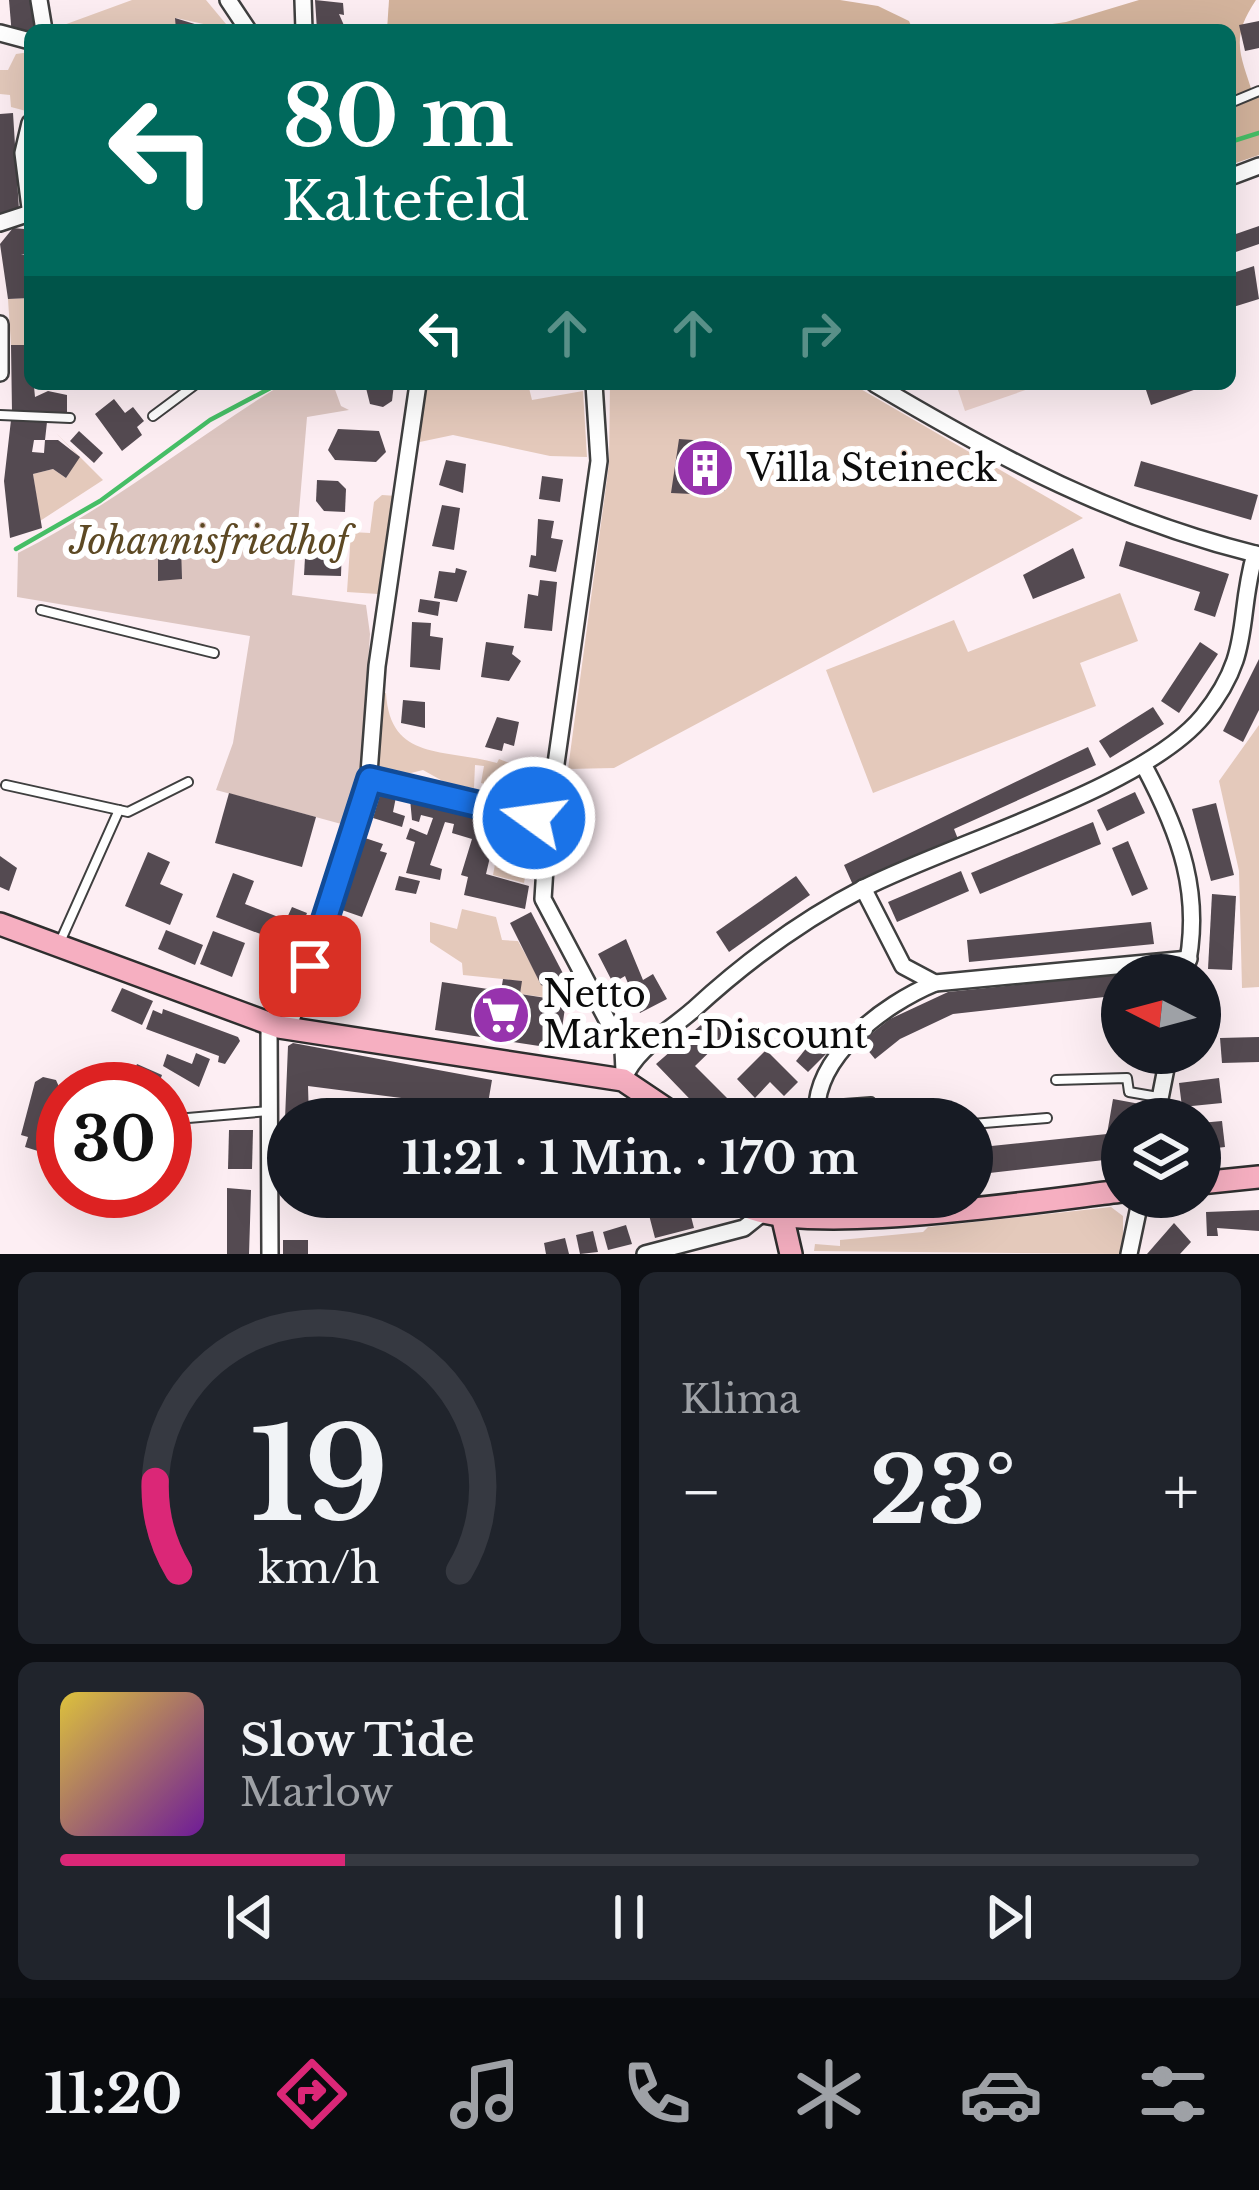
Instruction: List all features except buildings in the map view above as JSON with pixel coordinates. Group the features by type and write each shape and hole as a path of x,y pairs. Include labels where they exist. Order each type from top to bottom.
{"street":[{"path":"0,324 0,373"},
{"path":"270,1098 279,1027 370,779 377,666 417,390"},
{"path":"594,390 599,460 548,820 544,908 623,1050 623,1080"},
{"path":"623,1080 636,1056 721,984 863,888 1143,764 1190,730 1227,678 1246,627 1257,555 1082,499 886,390"},
{"path":"1143,764 1175,826 1188,868 1193,905 1188,954"},
{"path":"370,779 548,820"},
{"path":"863,888 903,966 935,983"},
{"path":"0,924 279,1027 623,1080 649,1098"},
{"path":"895,1000 903,966"},
{"path":"820,1098 829,1067 895,1000 935,983 1101,972"},
{"path":"1160,1098 1165,1074"},
{"path":"1221,1181 1259,1177"},
{"path":"806,1218 817,1221 1101,1193"},
{"path":"269,1218 270,1254"},
{"path":"648,1254 744,1228 756,1218"},
{"path":"774,1218 791,1254"},
{"path":"1129,1254 1137,1218"}],"lane":[{"path":"154,416 188,390"},
{"path":"0,415 70,418"},
{"path":"41,610 214,653"},
{"path":"6,785 128,812 188,782"},
{"path":"60,943 119,810"},
{"path":"1056,1080 1127,1078 1129,1091 1160,1098"},
{"path":"192,1118 267,1111"},
{"path":"993,1122 1047,1118"}],"shaded area":[{"path":"132,0 206,0 226,24 176,18 176,24 66,24"},
{"path":"389,0 840,0 878,6 910,24 387,24"},
{"path":"1139,0 1256,0 1242,26 1240,48 1254,98 1259,97 1259,155 1236,163 1236,24 1052,24"},
{"path":"24,53 24,110 11,107 10,95 0,94 0,70 8,70 16,54"},
{"path":"24,298 24,345 11,345 8,299"},
{"path":"425,390 530,390 532,400 583,391 587,457 550,456 453,435 415,443"},
{"path":"610,390 862,390 1083,518 614,768 568,769 609,464"},
{"path":"958,390 1026,390 965,411"},
{"path":"56,433 103,480 40,521 33,474 53,469 66,478 79,457"},
{"path":"382,495 397,496 378,594 347,592 351,532 370,533 374,502"},
{"path":"1120,593 1138,641 1080,663 1096,706 873,793 826,670 954,620 968,652"},
{"path":"386,693 390,715 409,742 497,763 499,759 517,766 529,761 535,776 544,780 542,812 536,798 481,783 484,766 475,765 474,788 448,784 423,770 407,774 378,768 380,694"},
{"path":"1259,725 1259,987 1242,988 1239,871 1219,781"},
{"path":"503,822 534,829 524,883 493,875"},
{"path":"462,909 496,917 502,940 518,941 544,988 543,997 520,994 521,981 463,975 462,963 430,942 430,922 457,929"},
{"path":"1101,1208 1101,1218 1123,1218 1123,1254 814,1251 815,1244 840,1246 840,1240 923,1232 928,1227"}],"green space":[{"name":"Johannisfriedhof","path":"274,390 335,390 341,406 349,410 307,417 292,595 366,605 370,634 361,772 345,825 216,790 233,743 250,636 17,597 18,553 87,514"}],"waterway":[{"path":"1236,140 1259,133"},
{"path":"16,549 100,501 210,420 267,390"}],"place":[{"name":"Villa Steineck","path":"705,468"},
{"name":"Netto Marken-Discount","path":"501,1015"}],"route":[{"path":"310,966 368,800 370,779 534,818"}]}
